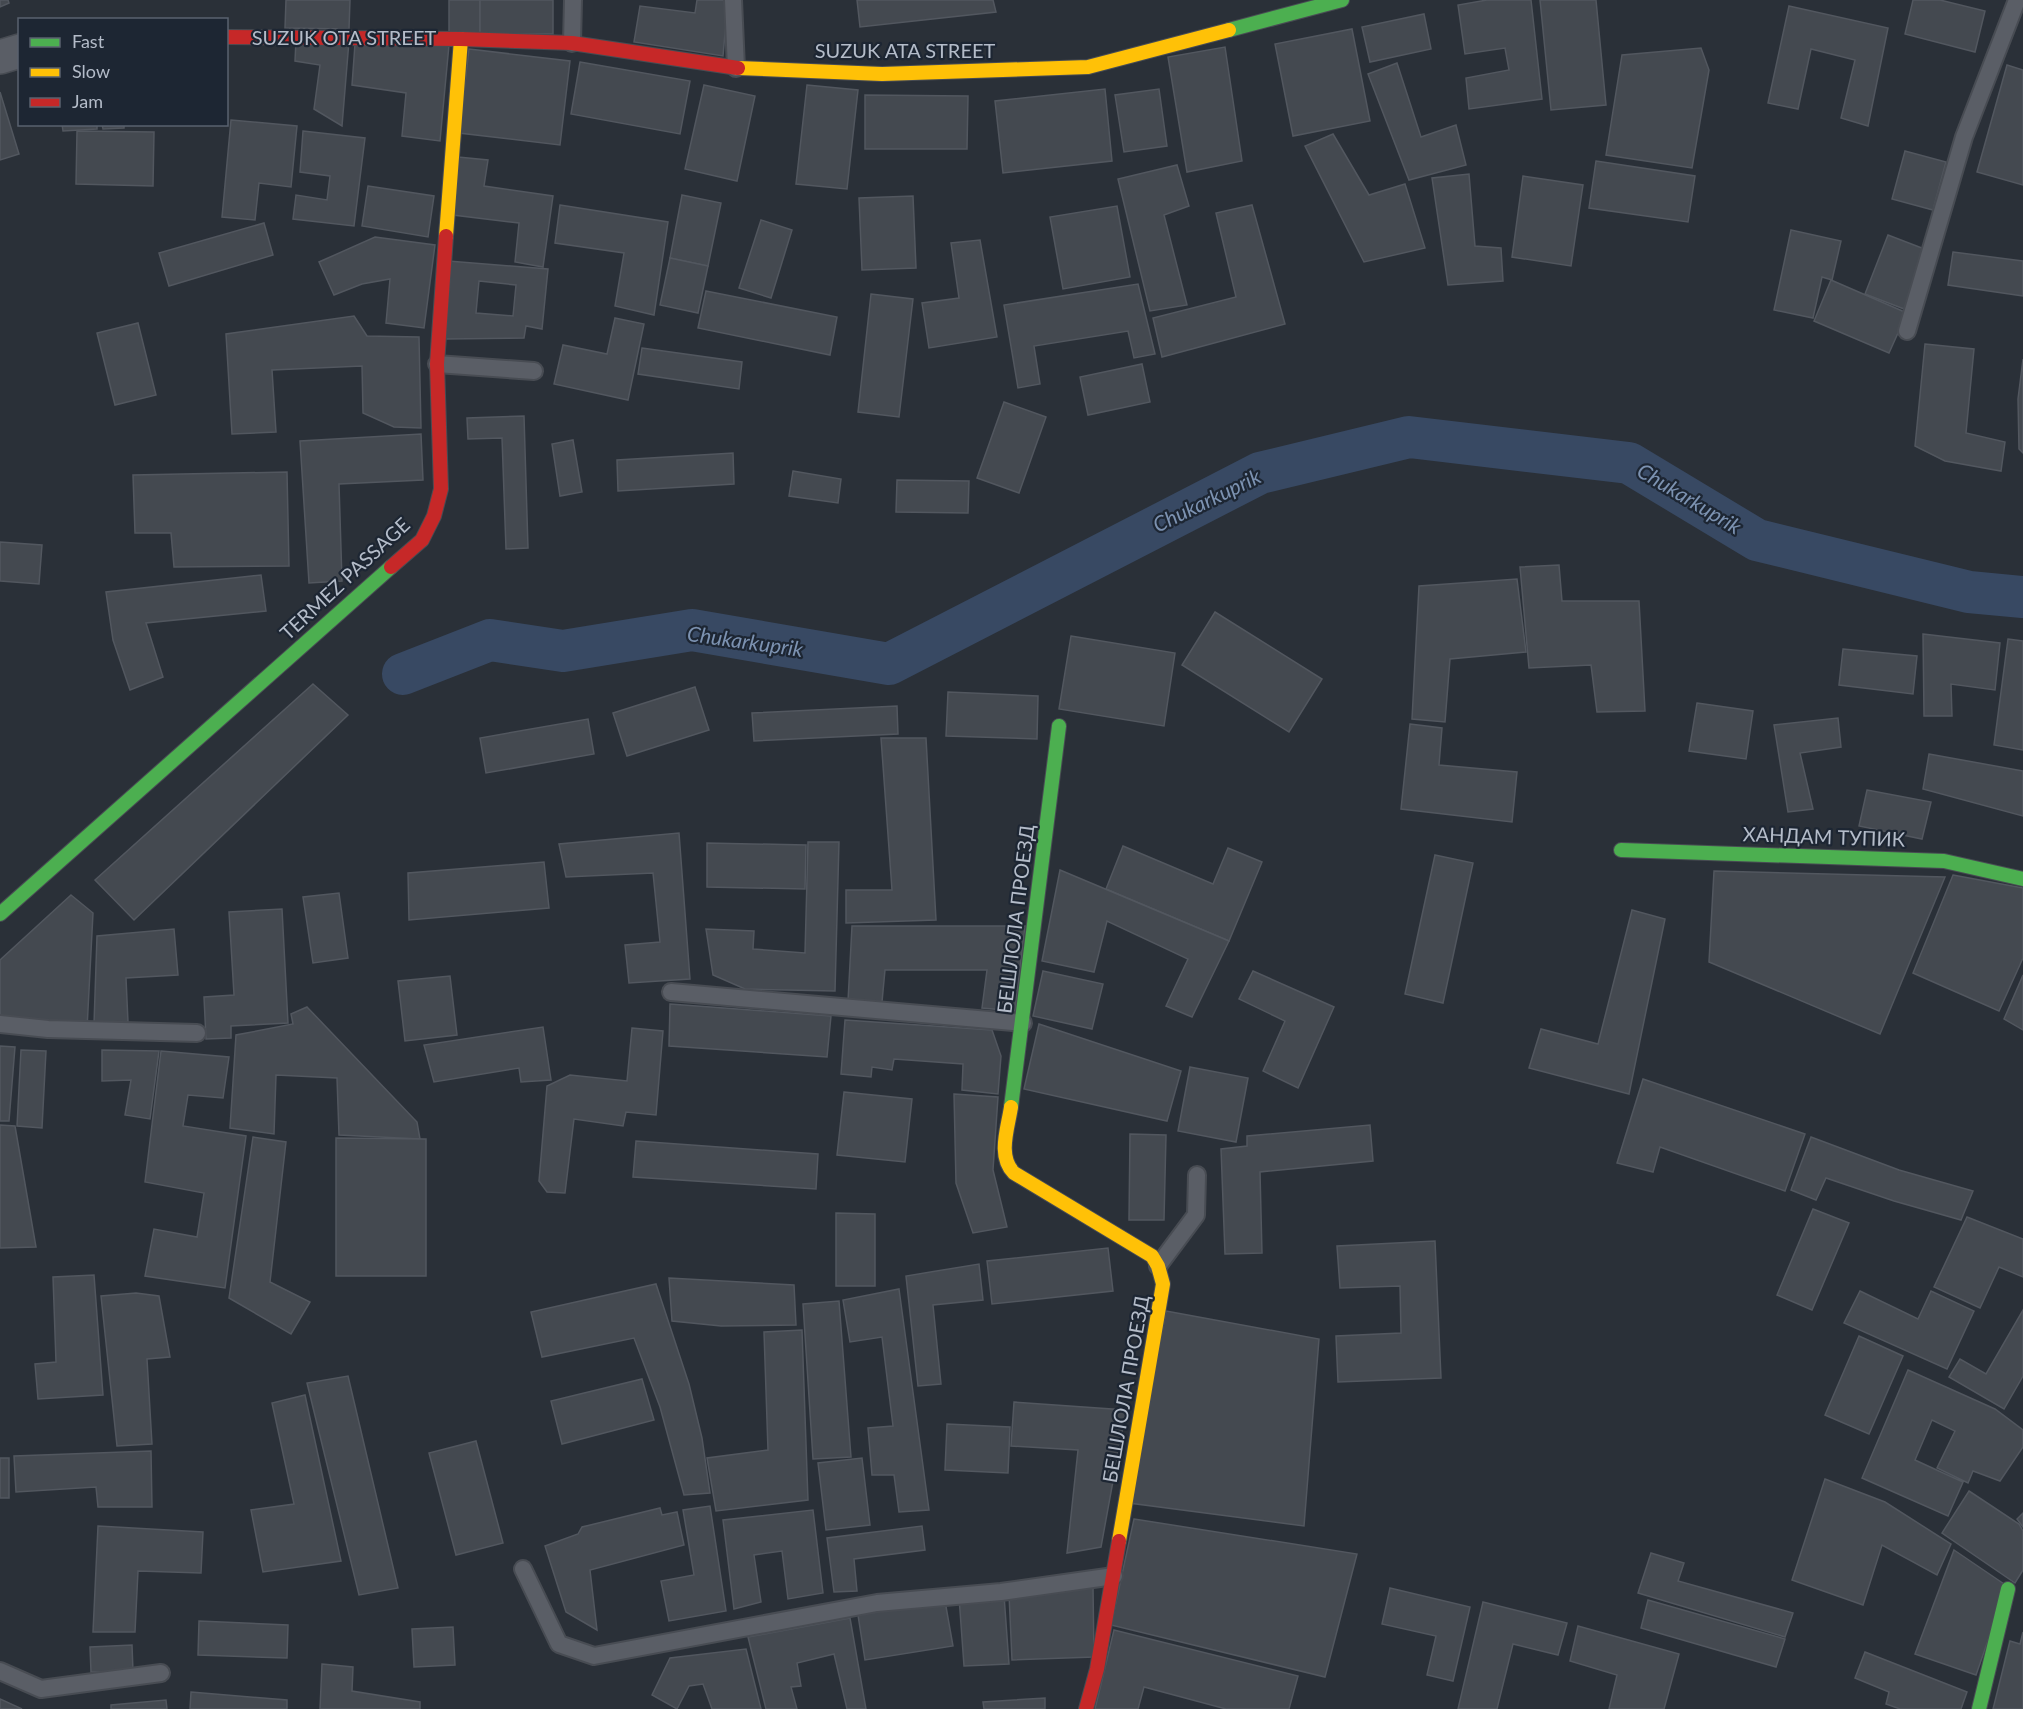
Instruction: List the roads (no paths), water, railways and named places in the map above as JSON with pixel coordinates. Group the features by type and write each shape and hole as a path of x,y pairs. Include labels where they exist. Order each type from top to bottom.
{"street":[{"name":"SUZUK ATA STREET","path":"461,39 572,43 736,68 882,74 1089,68 1342,0"},
{"name":"SUZUK OTA STREET","path":"228,37 461,39"},
{"name":"TERMEZ PASSAGE","path":"0,914 422,540 438,507 441,480 437,364 461,39"},
{"path":"0,57 18,52"},
{"name":"БЕШЛОЛА ПРОЕЗД","path":"1059,726 1023,1023 1004,1157 1008,1167 1014,1173 1152,1256 1158,1266 1163,1284 1114,1576 1097,1669 1086,1709"},
{"name":"ХАНДАМ ТУПИК","path":"1622,850 1944,861 2023,879"},
{"path":"1979,1709 2008,1589"}],"lane":[{"path":"572,43 573,0"},
{"path":"733,0 736,68"},
{"path":"1907,331 1964,137 2018,0"},
{"path":"437,364 534,370"},
{"path":"670,992 1023,1023"},
{"path":"0,1024 48,1029 197,1033"},
{"path":"1158,1266 1196,1215 1197,1175"},
{"path":"523,1569 559,1644 594,1656 877,1603 1001,1592 1114,1576"},
{"path":"0,1671 41,1689 161,1673"}],"waterway":[{"name":"Chukarkuprik","path":"403,674 490,640 563,651 692,630 889,664 1260,473 1409,437 1629,463 1757,540 1969,592 2023,597"}]}
